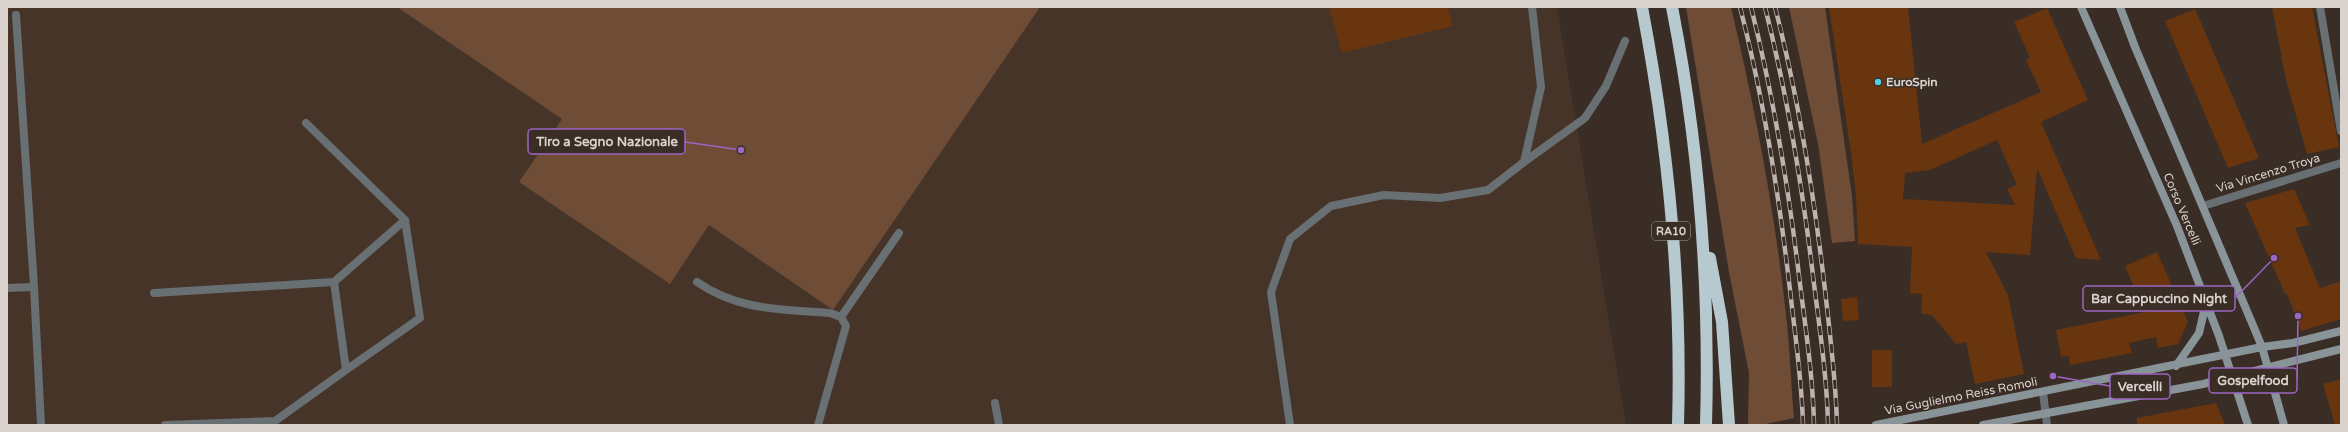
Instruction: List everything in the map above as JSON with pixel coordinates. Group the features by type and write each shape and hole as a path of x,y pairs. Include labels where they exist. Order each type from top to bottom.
{"highway":[{"name":"RA10","path":"1642,7 1660,120 1675,270 1679,346 1678,425"},
{"name":"RA10","path":"1672,7 1688,104 1703,229 1708,338 1706,425"},
{"name":"RA10","path":"1703,229 1716,281 1722,322 1729,425"}],"main road":[{"name":"Corso Vercelli","path":"2081,7 2174,220 2234,377 2248,425"},
{"name":"Corso Vercelli","path":"2120,7 2135,47 2262,347 2284,425"},
{"path":"2176,366 2200,334 2206,302"},
{"name":"Via Guglielmo Reiss Romoli","path":"1876,425 2176,366 2262,347 2293,344 2341,331"},
{"path":"1983,425 2234,377 2341,349"}],"street":[{"path":"1524,162 1541,87 1532,7"},
{"path":"2320,7 2341,132"},
{"path":"16,16 34,287 41,425"},
{"path":"1290,425 1271,292 1290,239 1330,206 1384,195 1440,198 1488,190 1585,118 1606,86 1625,41"},
{"path":"165,425 275,421 420,318 405,220 306,123"},
{"name":"Via Vincenzo Troya","path":"2203,206 2341,163"},
{"path":"154,293 334,282 405,220"},
{"path":"841,317 899,233"},
{"path":"334,282 346,370"},
{"path":"697,282 716,295 750,306 830,313 841,317 846,326 818,425"},
{"path":"7,288 34,287"},
{"path":"2043,392 2047,425"},
{"path":"995,403 999,425"}],"shaded area":[{"path":"7,7 1557,7 1626,425 7,425"},
{"path":"397,7 1040,7 833,310 709,225 670,284 519,182 562,119"},
{"path":"1686,7 1731,7 1756,122 1776,238 1787,328 1794,418 1761,425 1748,425 1749,373 1729,272"},
{"path":"1789,7 1825,7 1852,196 1855,241 1832,243 1818,144"}],"building":[{"path":"1329,7 1448,7 1453,26 1342,53"},
{"path":"1829,7 1908,7 1922,144 2041,92 2026,60 2030,58 2014,22 2047,8 2088,100 2041,122 2101,260 2076,258 2037,168 2030,255 1986,252 2008,295 2024,374 1975,384 1966,342 1956,344 1932,315 1921,314 1922,294 1910,293 1912,247 1858,244 1856,196","holes":["1997,140 2017,185 2007,189 2015,205 1903,199 1905,173 1930,170"]},
{"path":"2272,7 2312,7 2339,147 2307,154 2286,80"},
{"path":"2195,9 2259,158 2228,168 2165,21"},
{"path":"2294,189 2310,225 2295,228 2320,288 2341,281 2341,319 2301,331 2287,294 2285,294 2245,203"},
{"path":"2157,252 2188,322 2178,344 2158,348 2156,337 2129,343 2132,353 2070,365 2069,356 2061,357 2056,330 2145,312 2125,266"},
{"path":"1857,297 1859,320 1843,321 1841,299"},
{"path":"1872,350 1892,350 1892,387 1872,387"},
{"path":"2341,379 2341,425 2335,425 2323,384"},
{"path":"2216,403 2225,425 2137,425 2137,418"}],"railway":[{"path":"1740,7 1749,42 1776,183 1798,358 1803,425"},
{"path":"1751,7 1774,110 1786,179 1809,354 1814,425"},
{"path":"1765,7 1788,110 1800,179 1823,354 1828,425"},
{"path":"1775,7 1784,42 1811,183 1831,341 1837,425"}],"place":[{"name":"EuroSpin","path":"1878,82"},
{"name":"Tiro a Segno Nazionale","path":"741,150"},
{"name":"Bar Cappuccino Night","path":"2274,258"},
{"name":"Gospelfood","path":"2298,316"},
{"name":"Vercelli","path":"2053,376"}]}
